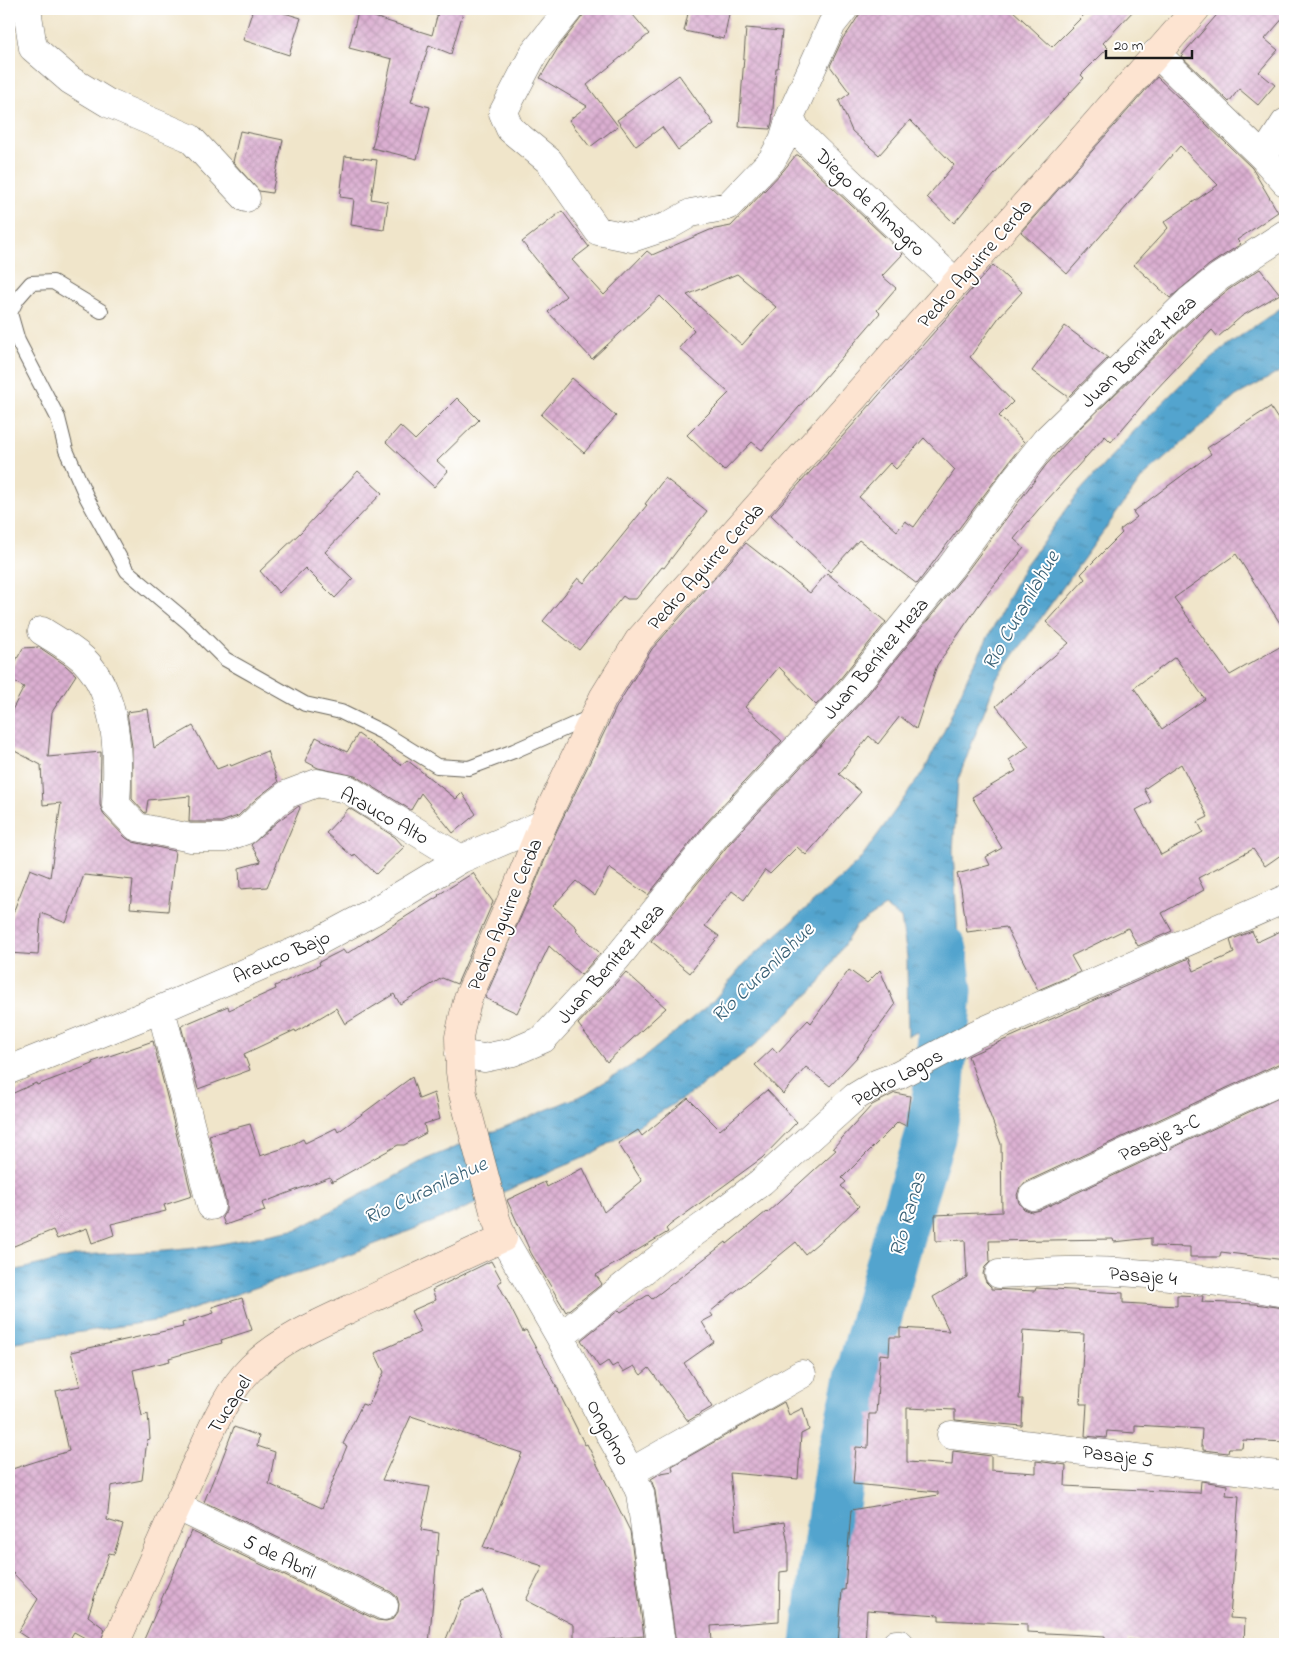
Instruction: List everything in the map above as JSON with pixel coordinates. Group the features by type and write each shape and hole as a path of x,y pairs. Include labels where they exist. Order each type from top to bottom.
{"street":[{"path":"27,9 33,48 70,80 108,103 190,138 246,198"},
{"path":"569,9 534,53 503,113 510,129 549,160 598,231 632,238 668,226 691,213 728,206 765,169 783,140 790,117 832,24 844,9"},
{"name":"Pedro Aguirre Cerda","path":"499,1228 464,1094 459,1037 468,998 543,824 603,698 639,640 1196,9"},
{"path":"1156,53 1285,182"},
{"name":"Diego de Almagro","path":"790,117 797,131 956,283"},
{"path":"1263,158 1285,123"},
{"name":"Juan Benítez Meza","path":"459,1054 484,1058 513,1052 543,1039 617,958 717,834 852,689 950,568 1046,440 1189,301 1219,277 1285,234"},
{"name":"Arauco Alto","path":"42,631 84,660 105,690 116,736 118,776 116,805 137,827 191,838 224,838 246,830 268,809 288,794 317,783 346,789 461,859"},
{"name":"Arauco Bajo","path":"9,1070 161,1009 319,941 373,912 461,859 543,824"},
{"name":"Pedro Lagos","path":"560,1337 663,1255 760,1182 855,1097 878,1083 899,1075 976,1034 1285,899"},
{"path":"161,1009 211,1206"},
{"name":"Pasaje 3-C","path":"1033,1196 1285,1078"},
{"name":"Ongolmo","path":"499,1228 560,1337 631,1472 640,1493 661,1644"},
{"name":"Tucapel","path":"115,1644 221,1410 234,1388 251,1368 272,1350 295,1336 499,1228"},
{"name":"Pasaje 4","path":"999,1274 1087,1271 1155,1275 1255,1287 1285,1293"},
{"path":"631,1472 802,1374"},
{"name":"Pasaje 5","path":"951,1435 1285,1476"},
{"name":"5 de Abril","path":"176,1506 384,1606"}],"lane":[{"path":"102,311 53,282 32,283 17,299 10,313 18,341 58,418 66,450 87,498 127,571 190,624 225,659 305,704 341,712 382,732 437,766 470,768 596,715"}],"water":[{"name":"Río Curanilahue","path":"1285,305 1285,369 1236,396 1142,478 996,680 958,780 953,851 959,956 957,1015 908,1036 907,957 901,918 885,907 856,926 819,984 754,1046 695,1091 588,1156 435,1221 313,1268 161,1320 9,1343 9,1272 78,1255 205,1247 298,1229 424,1160 585,1094 642,1059 713,1001 745,963 858,862 925,769 968,676 1024,567 1080,491 1136,429 1182,383 1226,346"}],"building":[{"path":"253,9 271,9 301,18 289,55 243,40"},
{"path":"439,9 464,9 451,54 429,45 411,102 430,107 417,159 372,148 392,59 349,48 358,12 432,35"},
{"path":"588,9 628,9 649,34 587,85 618,126 590,147 569,120 587,106 540,78 558,48"},
{"path":"689,9 730,9 724,39 684,31"},
{"path":"863,9 1011,9 1052,47 1090,9 1135,9 1103,43 1108,48 1081,75 1084,78 1005,162 954,223 927,197 954,165 910,120 879,155 852,131 839,101 850,93 830,66 843,38"},
{"path":"1222,9 1285,9 1285,16 1265,39 1278,50 1259,72 1275,85 1258,105 1239,89 1229,102 1181,56"},
{"path":"746,28 782,31 770,129 739,127"},
{"path":"679,75 714,124 678,150 662,127 636,146 617,120"},
{"path":"1157,77 1252,168 1278,212 1237,240 1241,244 1209,265 1170,298 1134,265 1168,228 1164,222 1218,185 1180,146 1067,274 1021,232"},
{"path":"240,131 283,140 272,193 259,191 233,162"},
{"path":"798,155 903,254 882,276 896,288 877,310 880,313 762,450 752,442 724,471 687,435 729,393 679,348 694,330 660,296 592,359 548,312 566,296 522,242 562,211 589,247 572,260 604,295 647,251 652,255 710,230 731,226","holes":["737,274 776,307 742,345 687,295"]},
{"path":"345,156 377,160 371,199 388,202 384,230 351,225 354,199 340,197"},
{"path":"993,265 1022,292 1000,316 970,357 1013,402 999,416 1024,442 917,584 859,540 830,572 771,515","holes":["924,438 955,470 914,527 905,521 897,531 859,497 890,463 896,469"]},
{"path":"1260,269 1280,294 1242,316 1218,337 1212,330 1152,394 1111,442 1105,436 1038,510 1014,539 1024,548 983,599 937,665 916,729 900,716 878,744 869,736 839,774 861,792 806,855 797,847 770,874 765,870 744,900 732,891 705,926 719,936 690,973 651,941 729,844 864,699 962,578 1046,465 1079,429 1199,313 1228,290"},
{"path":"1065,326 1108,358 1068,397 1032,371"},
{"path":"572,378 616,416 584,453 541,415"},
{"path":"457,398 479,420 437,461 448,471 434,487 386,442 400,426 415,440"},
{"path":"1270,407 1285,430 1285,631 1236,554 1174,598 1230,675 1285,644 1285,852 1265,866 1253,849 1198,878 1204,890 1162,913 1172,931 1138,946 1128,928 1071,956 1080,972 1038,990 1006,927 967,932 961,888 957,874 990,865 986,857 1002,848 972,797 1016,771 1009,760 1029,746 996,706 1069,643 1046,622 1085,579 1081,574 1122,533 1120,530 1137,517 1133,512 1211,454 1207,448","holes":["1175,657 1205,699 1162,729 1134,688","1181,764 1208,817 1198,822 1203,832 1161,855 1136,810 1151,802 1144,789"]},
{"path":"358,471 382,493 325,552 353,579 335,598 305,568 279,593 260,571 301,532"},
{"path":"665,478 707,511 664,568 662,567 636,599 627,599 623,596 579,650 543,621 578,578 584,583 647,505 645,504"},
{"path":"746,543 810,593 827,573 886,622 840,679 816,705 779,667 745,707 782,741 706,823 648,895 609,868 595,896 576,881 553,906 600,953 581,975 549,946 517,1013 485,998 557,830 617,706 652,649"},
{"path":"39,647 64,664 76,675 52,712 48,757 101,752 100,805 104,815 126,838 133,842 175,851 168,911 130,908 133,880 84,875 66,923 41,913 38,955 9,953 9,923 30,869 50,877 61,803 43,805 41,765 9,748 9,716 24,687 9,679 9,673 23,648"},
{"path":"148,709 154,748 193,726 217,769 230,764 231,766 267,751 278,782 238,816 221,822 189,822 190,796 148,800 145,813 132,799 132,747 127,712"},
{"path":"358,734 401,765 407,760 456,799 462,793 476,814 453,833 421,793 411,810 355,776 318,768 305,761 316,737 347,752"},
{"path":"299,806 300,808 267,887 240,889 239,868 261,862 251,845 278,821"},
{"path":"349,808 395,837 404,847 376,874 355,854 353,857 326,833"},
{"path":"473,873 493,902 457,984 442,978 400,1004 394,994 345,1024 336,1008 296,1032 295,1030 244,1054 250,1070 198,1089 181,1026 228,1006 229,1010 276,989 275,986 320,965 319,962 343,950 346,954"},
{"path":"1285,929 1285,1063 1278,1064 1026,1182 1020,1187 1017,1195 1019,1203 1024,1209 1032,1212 1040,1210 1285,1095 1285,1260 1221,1252 1220,1257 1190,1257 1190,1247 1151,1246 1151,1238 1114,1242 1113,1239 989,1241 990,1262 985,1267 983,1274 991,1289 1035,1291 1036,1288 1123,1293 1123,1303 1177,1306 1177,1295 1203,1296 1202,1302 1255,1304 1284,1308 1285,1442 1243,1440 1242,1448 1229,1448 1228,1453 1203,1450 1203,1446 1201,1446 1202,1429 1135,1425 1135,1433 1107,1431 1106,1438 1085,1436 1087,1404 1080,1404 1084,1334 1023,1330 1019,1399 1023,1399 1022,1426 955,1420 955,1410 907,1408 907,1462 952,1465 953,1451 991,1456 991,1470 1036,1473 1036,1461 1066,1465 1065,1486 1200,1493 1201,1481 1227,1485 1226,1495 1239,1496 1230,1618 1245,1619 1244,1644 1193,1644 1128,1640 1127,1644 1105,1644 1105,1636 1027,1632 1027,1624 939,1620 939,1615 867,1610 865,1644 838,1644 842,1590 845,1590 851,1510 938,1495 938,1492 853,1484 856,1447 868,1448 869,1414 876,1414 880,1354 889,1355 890,1337 900,1337 900,1328 949,1331 933,1297 967,1277 965,1240 936,1241 935,1215 1002,1212 1001,1144 968,1056 1189,958 1194,971 1234,953 1230,940 1252,931 1257,942"},
{"path":"849,970 867,983 880,970 895,1005 858,1056 830,1086 806,1067 783,1094 755,1065 773,1048 777,1053 808,1020 811,1023"},
{"path":"626,972 666,1008 607,1062 578,1024"},
{"path":"153,1041 192,1196 164,1205 166,1211 111,1224 114,1235 92,1243 87,1228 57,1239 53,1230 9,1248 9,1095 36,1083 37,1085 93,1064 92,1062"},
{"path":"412,1077 419,1099 434,1093 440,1119 424,1124 426,1133 404,1145 398,1145 332,1182 330,1177 262,1203 265,1211 225,1225 222,1217 226,1211 226,1202 209,1135 250,1124 260,1156 290,1146 303,1139 305,1143 336,1128 338,1132"},
{"path":"767,1090 797,1122 762,1158 670,1225 666,1229 668,1232 596,1275 602,1284 566,1312 531,1253 507,1200 545,1182 547,1187 583,1168 604,1212 642,1181 618,1143 638,1130 642,1136 688,1098 720,1130"},
{"path":"895,1093 910,1096 906,1126 898,1122 842,1178 846,1182 841,1186 859,1206 805,1254 796,1242 710,1312 713,1316 702,1322 714,1342 684,1363 712,1407 688,1421 649,1368 641,1375 634,1366 623,1372 617,1364 612,1367 608,1361 599,1367 581,1340 619,1310 621,1312 648,1295 652,1299 767,1213 836,1150 833,1148 872,1105"},
{"path":"491,1261 502,1281 498,1283 523,1332 526,1330 540,1354 630,1531 644,1636 574,1643 574,1625 526,1600 543,1566 483,1547 522,1453 411,1416 382,1480 430,1487 421,1530 439,1533 429,1644 142,1644 191,1531 377,1620 386,1621 393,1619 398,1612 399,1604 397,1597 391,1592 204,1502 234,1427 259,1436 257,1446 275,1452 269,1484 322,1508 347,1446 343,1444 362,1404 368,1406 384,1372 375,1353 421,1332 411,1311 436,1300 432,1290"},
{"path":"242,1298 252,1330 221,1340 222,1343 169,1358 170,1361 133,1370 142,1416 148,1414 150,1439 147,1440 142,1480 111,1486 107,1520 123,1525 114,1554 109,1553 88,1616 105,1629 100,1644 96,1644 74,1632 67,1644 36,1644 18,1632 38,1599 9,1569 9,1470 69,1451 56,1391 80,1386 71,1352 183,1327 182,1323 214,1313 212,1307"},
{"path":"784,1402 789,1415 803,1408 809,1430 801,1434 798,1479 730,1473 736,1530 784,1522 788,1544 788,1571 780,1572 779,1621 711,1626 712,1644 676,1644 655,1491 651,1479 661,1473 673,1471 672,1466"},
{"path":"484,1591 503,1644 444,1644 462,1600"}],"waterway":[{"name":"Río Ranas","path":"816,1644 840,1465 862,1371 899,1236 930,1137 938,1094 947,991 942,950"}]}
